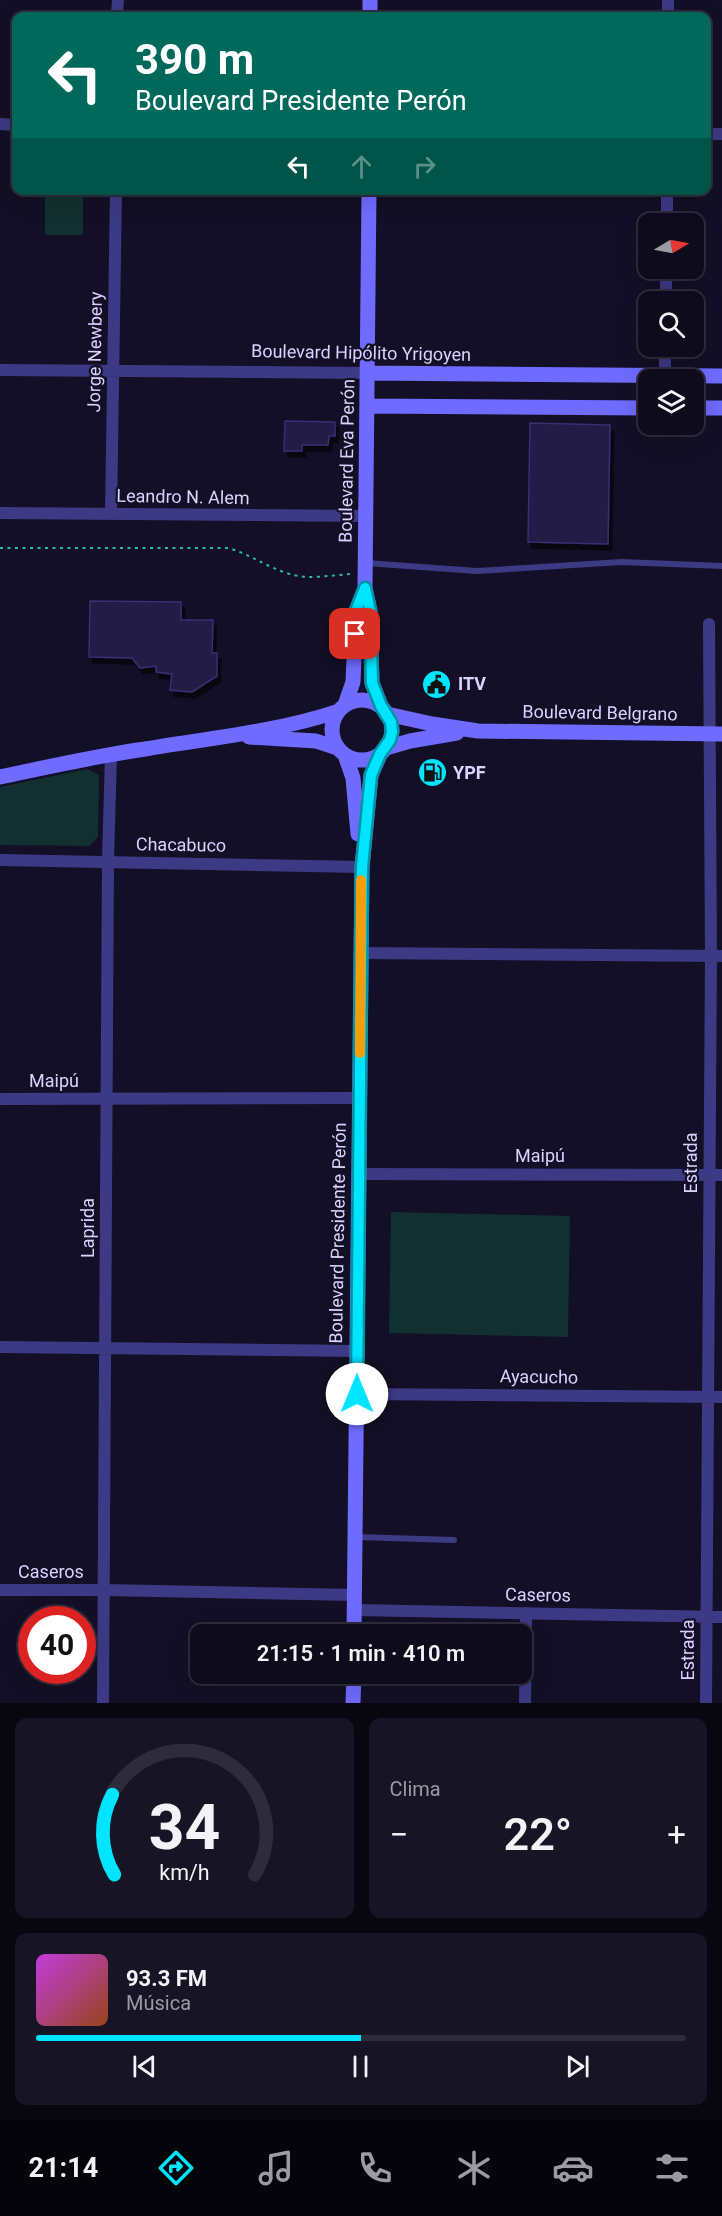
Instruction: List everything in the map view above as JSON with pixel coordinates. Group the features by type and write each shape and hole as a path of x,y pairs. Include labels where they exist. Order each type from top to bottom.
{"street":[{"name":"Jorge Newbery","path":"111,514 116,195"},
{"name":"Boulevard Eva Perón","path":"365,575 369,195"},
{"path":"666,213 667,195"},
{"name":"Boulevard Hipólito Yrigoyen","path":"0,370 638,377"},
{"name":"Boulevard Hipólito Yrigoyen","path":"704,376 722,376"},
{"path":"367,406 638,408"},
{"path":"704,408 722,408"},
{"name":"Leandro N. Alem","path":"0,513 366,516"},
{"name":"Boulevard Presidente Perón","path":"362,867 353,778 333,739 332,729 334,719 342,708 353,682 356,611 365,575"},
{"name":"Boulevard Presidente Perón","path":"354,1624 362,867 371,775 392,732 391,722 372,683 370,611 365,575"},
{"name":"Estrada","path":"706,1703 708,1175 716,956 716,734 709,624"},
{"path":"0,777 111,754 237,736 314,719 364,700 384,710"},
{"name":"Boulevard Belgrano","path":"384,710 432,724 478,731 716,734"},
{"name":"Boulevard Belgrano","path":"383,751 410,741 478,731"},
{"path":"237,736 316,741 354,759 363,760 383,751"},
{"name":"Laprida","path":"103,1703 108,861 111,754"},
{"name":"Chacabuco","path":"0,860 362,867"},
{"path":"361,953 716,956"},
{"name":"Maipú","path":"0,1099 359,1098"},
{"name":"Maipú","path":"358,1174 722,1175"},
{"path":"0,1347 357,1351"},
{"name":"Ayacucho","path":"357,1394 722,1397"},
{"name":"Caseros","path":"0,1590 104,1590 526,1613 722,1617"},
{"path":"525,1703 526,1613"},
{"path":"353,1703 354,1684"}],"lane":[{"path":"365,575 622,562 722,566"},
{"path":"355,1536 454,1540"}],"path":[{"path":"0,548 228,548 243,552 290,574 302,576 365,575"}],"green space":[{"path":"45,195 83,195 83,235 45,235"},
{"path":"87,769 99,775 98,837 90,846 0,845 0,787"},
{"path":"391,1212 570,1216 568,1337 389,1333"}],"building":[{"path":"285,421 335,422 335,436 329,436 328,445 302,445 302,451 284,451"},
{"path":"530,423 610,425 608,544 528,542"},
{"path":"90,601 181,602 181,620 213,620 212,653 217,653 217,676 192,692 170,690 172,674 156,672 156,666 140,668 132,658 89,657"}],"slow traffic":[{"path":"360,1053 361,880"}],"place":[{"name":"ITV","path":"437,684"},
{"name":"YPF","path":"432,773"}],"route":[{"path":"355,634 356,611 365,588 370,611 372,683 381,706 391,722 392,732 371,775 362,867 357,1394"}]}
